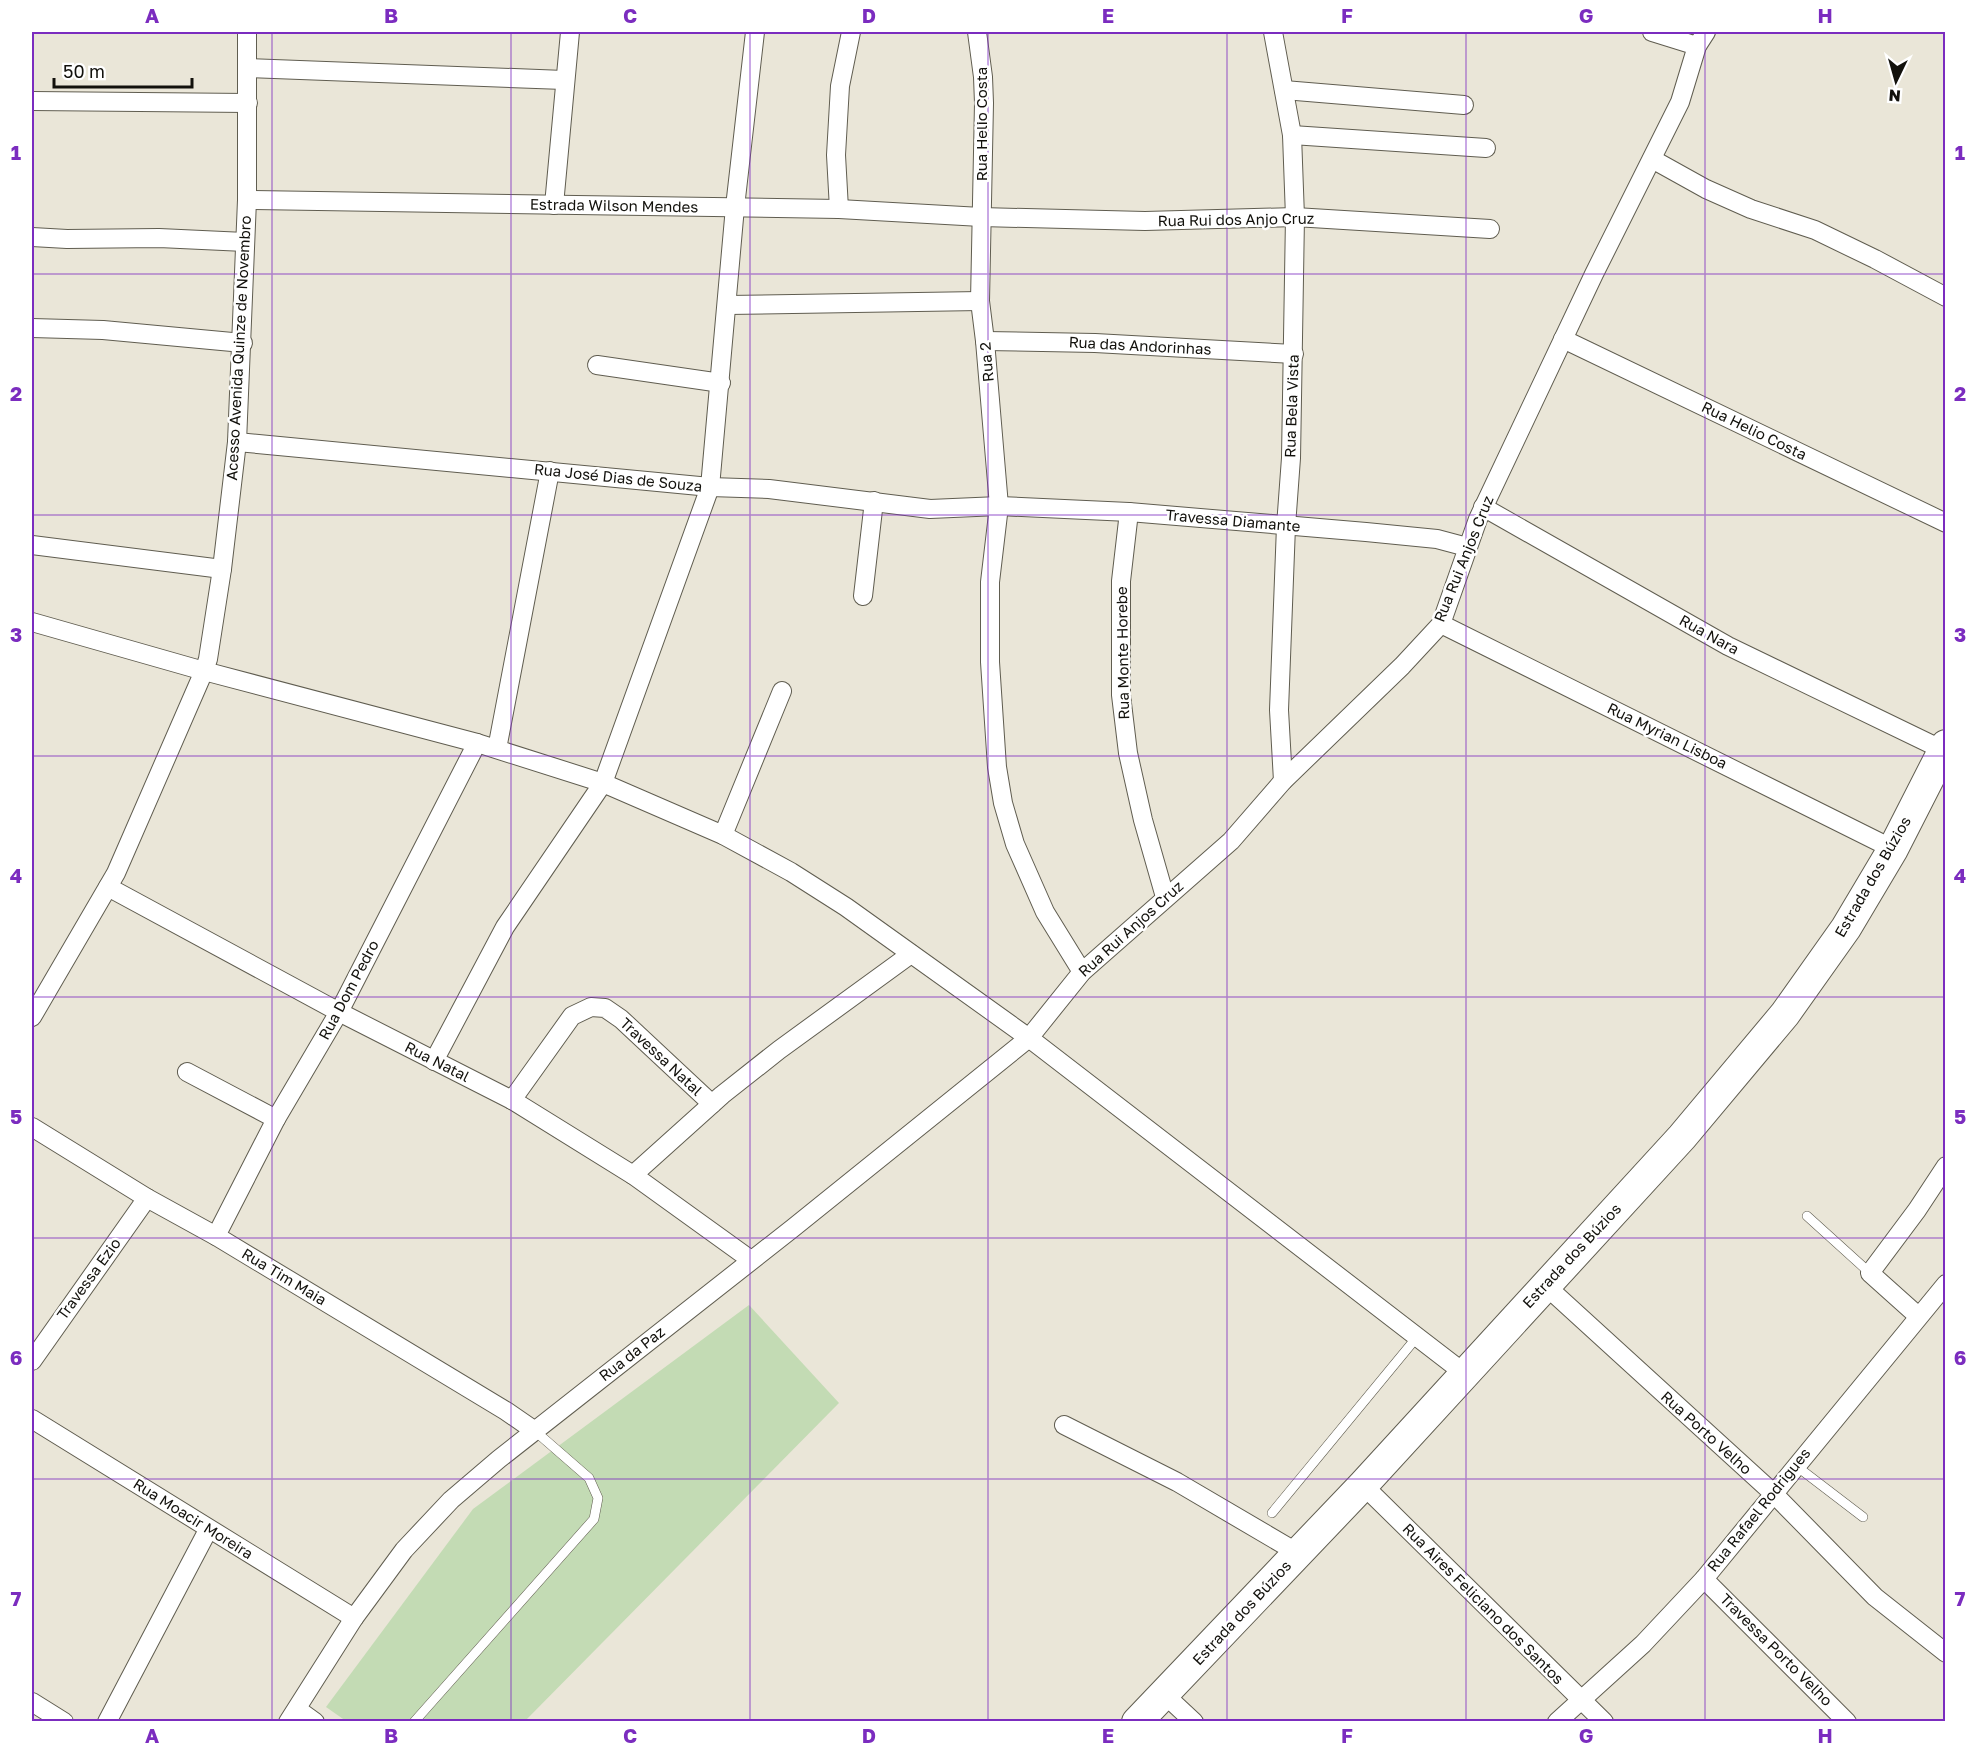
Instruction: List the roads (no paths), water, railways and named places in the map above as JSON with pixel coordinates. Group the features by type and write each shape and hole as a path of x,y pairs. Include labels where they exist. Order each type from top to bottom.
{"main road":[{"name":"Estrada dos Búzios","path":"1137,1722 1364,1485 1682,1137 1785,1014 1846,928 1893,849 1944,747"}],"street":[{"name":"Acesso Avenida Quinze de Novembro","path":"32,1017 37,995 116,873 204,671 222,569 237,442 248,200 247,32"},
{"path":"554,205 570,32"},
{"path":"434,1061 506,927 603,783 710,488 735,207 755,32"},
{"path":"839,209 836,155 840,86 851,32"},
{"name":"Rua Helio Costa","path":"976,32 983,77 984,104 981,217"},
{"name":"Rua Bela Vista","path":"1273,32 1292,135 1295,218 1291,459 1279,710 1283,781"},
{"path":"1652,32 1701,39"},
{"name":"Rua Rui Anjos Cruz","path":"1029,1038 1082,972 1231,841 1283,781 1402,666 1441,624 1483,507 1680,102 1701,39"},
{"path":"247,68 564,80"},
{"path":"1284,90 1464,105"},
{"path":"32,101 248,103"},
{"path":"1292,135 1486,148"},
{"path":"1652,159 1706,189 1751,209 1815,230 1845,244 1946,297"},
{"name":"Estrada Wilson Mendes","path":"248,200 839,209 981,217"},
{"name":"Rua Rui dos Anjo Cruz","path":"981,217 1145,221 1295,218 1490,229"},
{"name":"Rua 2","path":"981,217 980,301 999,506 990,582 990,662 997,767 1015,844 1045,912 1082,972"},
{"path":"32,237 159,238 245,242"},
{"path":"727,305 980,301"},
{"path":"32,328 103,330 243,343"},
{"name":"Rua Helio Costa","path":"1563,339 1946,523"},
{"name":"Rua das Andorinhas","path":"985,340 1095,343 1294,354"},
{"path":"597,365 721,383"},
{"name":"Rua José Dias de Souza","path":"237,442 710,488 769,489 930,509 999,506"},
{"path":"497,749 550,471"},
{"path":"862,596 874,501"},
{"name":"Travessa Diamante","path":"999,506 1129,512 1437,539 1467,547"},
{"name":"Rua Nara","path":"1483,507 1728,646 1944,747"},
{"name":"Rua Monte Horebe","path":"1129,512 1121,581 1121,695 1128,753 1143,820 1165,897"},
{"path":"32,545 222,569"},
{"path":"32,622 204,671 477,742 603,783 723,835 846,907 1029,1038 1464,1373"},
{"name":"Rua Myrian Lisboa","path":"1441,624 1893,849"},
{"path":"723,835 782,691"},
{"name":"Rua Dom Pedro","path":"216,1236 276,1119 339,1012 477,742"},
{"name":"Rua Natal","path":"108,887 339,1012 512,1100 633,1175 752,1260"},
{"name":"Travessa Natal","path":"633,1175 712,1104 779,1050 911,954"},
{"name":"Travessa Natal","path":"512,1100 572,1016 591,1007 605,1008 621,1018 712,1104"},
{"name":"Rua da Paz","path":"292,1715 354,1618 404,1550 451,1500 1029,1038"},
{"path":"187,1072 276,1119"},
{"name":"Rua Tim Maia","path":"32,1127 506,1411 535,1431"},
{"path":"1918,1316 1870,1273 1917,1210 1946,1166"},
{"name":"Travessa Ezio","path":"32,1361 147,1198"},
{"name":"Rua Rafael Rodrigues","path":"1557,1722 1643,1644 1704,1579 1946,1284"},
{"name":"Rua Porto Velho","path":"1546,1286 1773,1493 1875,1597 1946,1653"},
{"name":"Rua Moacir Moreira","path":"32,1419 208,1530 354,1618"},
{"path":"1064,1425 1177,1482 1298,1553"},
{"name":"Rua Aires Feliciano dos Santos","path":"1364,1485 1604,1722"},
{"path":"107,1722 208,1530"},
{"name":"Travessa Porto Velho","path":"1704,1579 1847,1722"},
{"path":"1164,1694 1194,1722"},
{"path":"32,1702 64,1722"},
{"path":"292,1715 315,1722"}],"lane":[{"path":"1807,1216 1870,1273"},
{"path":"1272,1513 1417,1336"},
{"path":"414,1722 594,1519 598,1498 589,1478 535,1431"},
{"path":"1796,1465 1863,1516"}]}
